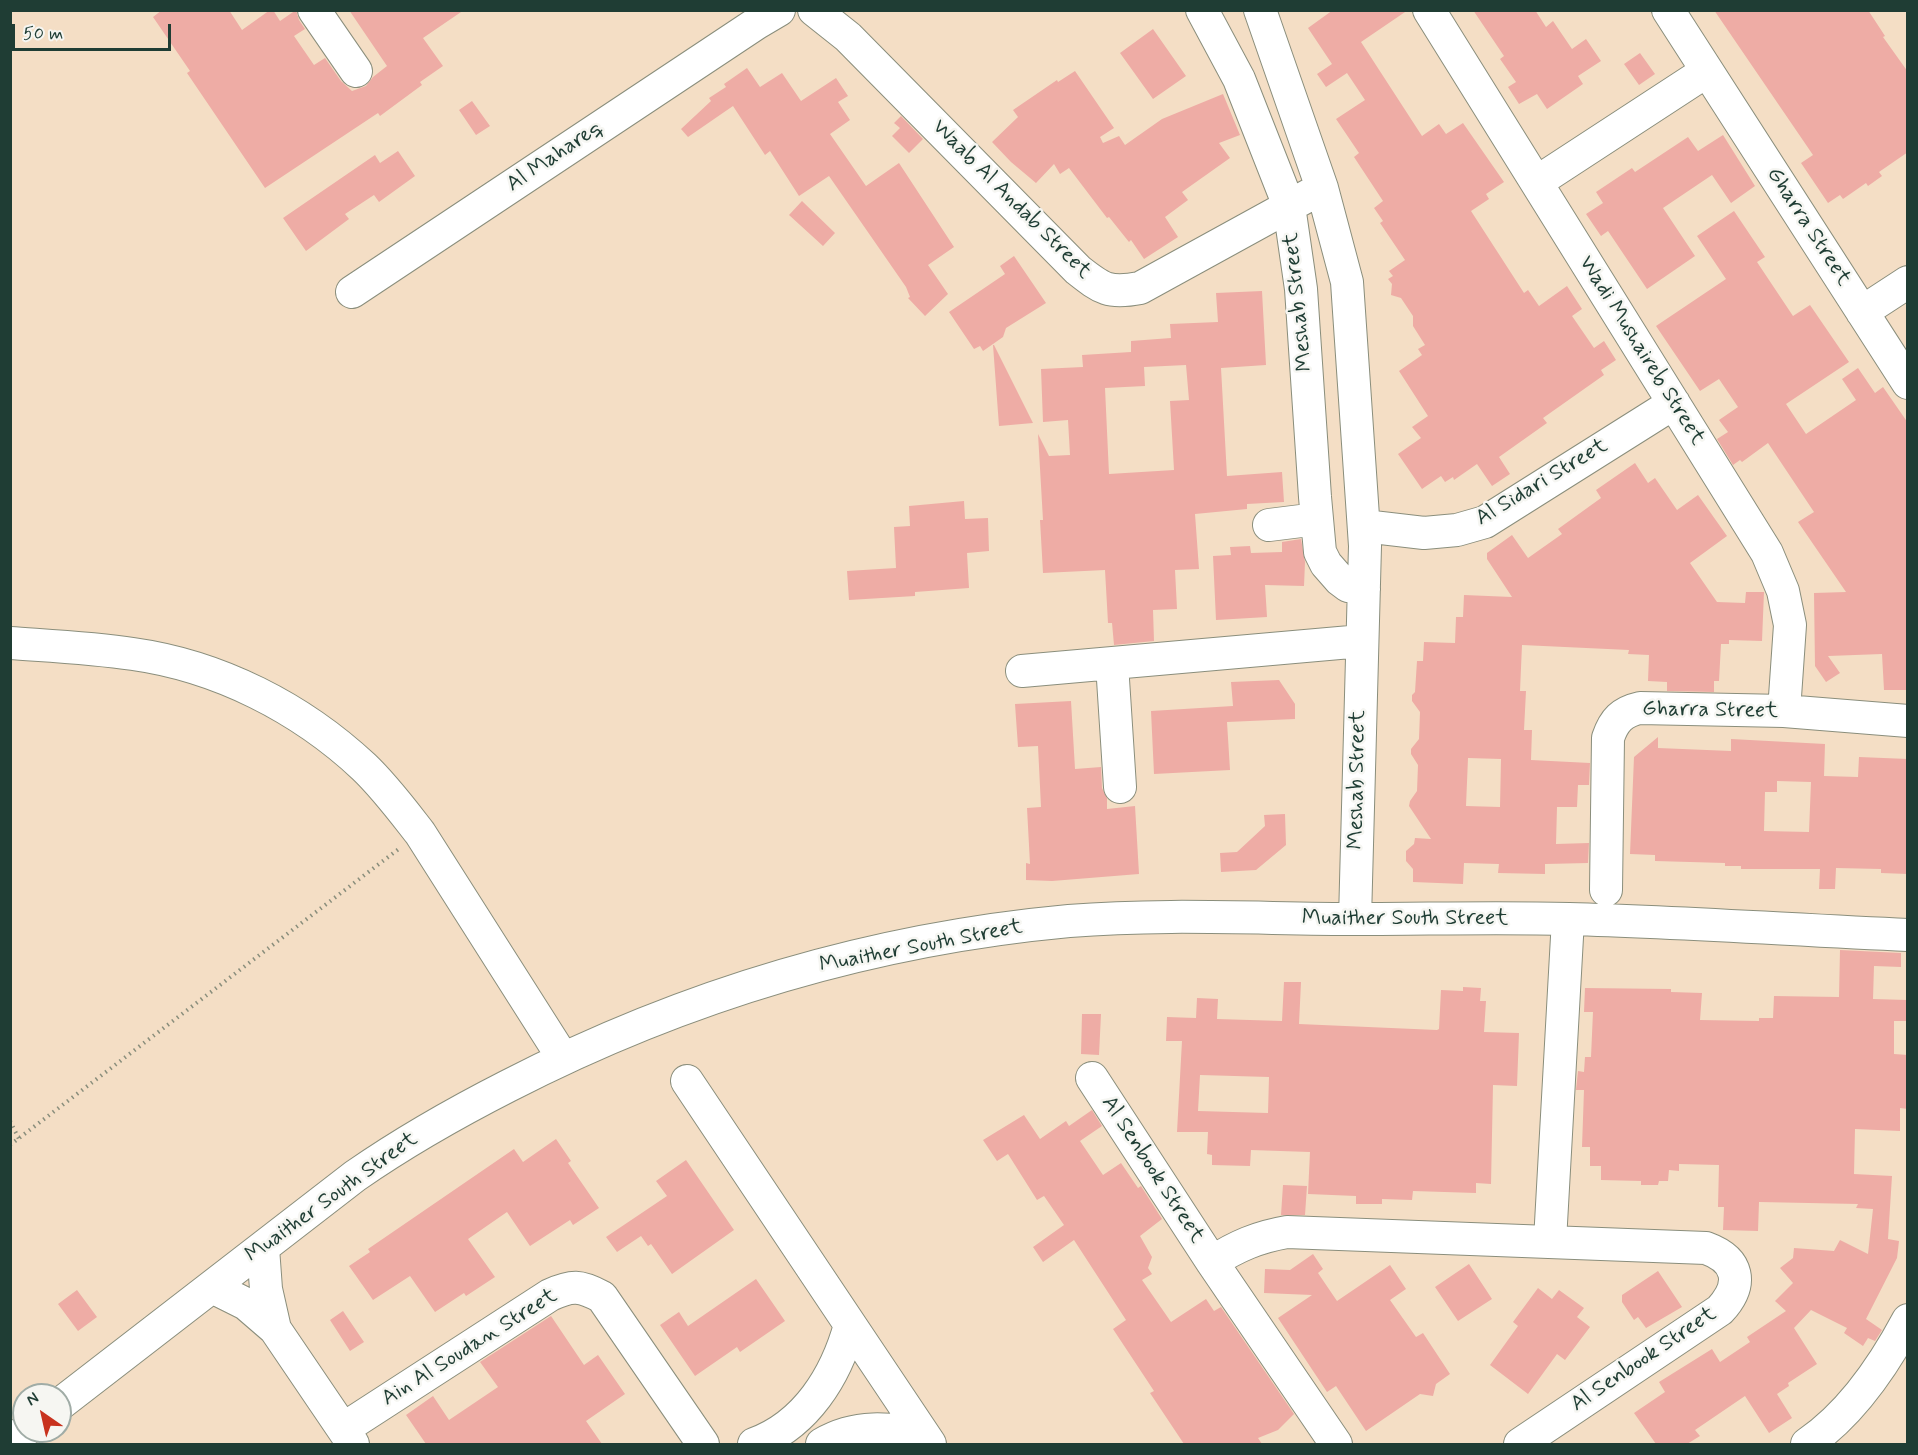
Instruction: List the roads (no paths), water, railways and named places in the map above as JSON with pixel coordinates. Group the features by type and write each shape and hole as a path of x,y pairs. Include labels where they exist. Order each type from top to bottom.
{"street":[{"path":"314,10 357,71"},
{"name":"Waab Al Andab Street","path":"814,10 844,24 1078,270 1097,285 1120,292 1140,288 1322,188"},
{"name":"Meshab Street","path":"1202,10 1239,79 1289,206 1301,289 1320,552 1326,564 1348,586 1364,589"},
{"name":"Meshab Street","path":"1260,10 1322,188 1347,282 1364,526 1355,919"},
{"name":"Wadi Mushaireb Street","path":"1429,10 1767,554 1783,591 1790,624 1784,711"},
{"name":"Gharra Street","path":"1668,10 1908,384"},
{"name":"Al Mahareq","path":"352,291 768,14"},
{"path":"1537,182 1707,71"},
{"path":"1862,312 1908,282"},
{"name":"Al Sidari Street","path":"1364,526 1424,533 1457,530 1485,522 1674,403"},
{"path":"1269,525 1317,519"},
{"path":"1022,671 1362,641"},
{"path":"10,643 135,654 188,666 258,693 296,714 331,739 394,799 420,833 563,1058"},
{"path":"1112,664 1120,787"},
{"name":"Gharra Street","path":"1606,890 1608,738 1618,717 1641,708 1784,711 1908,721"},
{"name":"Muaither South Street","path":"72,1395 355,1176 398,1146 445,1119 563,1058 660,1016 760,981 862,954 965,934 1070,921 1176,916 1569,919 1908,935"},
{"path":"1550,1241 1569,919"},
{"name":"Al Senbook Street","path":"1092,1078 1212,1262 1336,1444"},
{"path":"687,1081 928,1441"},
{"name":"Al Senbook Street","path":"1212,1262 1253,1239 1287,1232 1706,1248 1721,1253 1732,1266 1736,1282 1731,1298 1720,1310 1520,1444"},
{"path":"262,1248 266,1289 275,1329"},
{"path":"212,1287 246,1304 275,1329 348,1437"},
{"name":"Ain Al Soudan Street","path":"348,1437 550,1296 567,1287 586,1288 602,1297 703,1444"},
{"path":"1807,1444 1829,1427 1860,1395 1886,1358 1908,1320"},
{"path":"754,1444 777,1433 799,1433 812,1402 838,1362 850,1325"},
{"path":"822,1444 842,1435 876,1429 893,1430 928,1441"}]}
